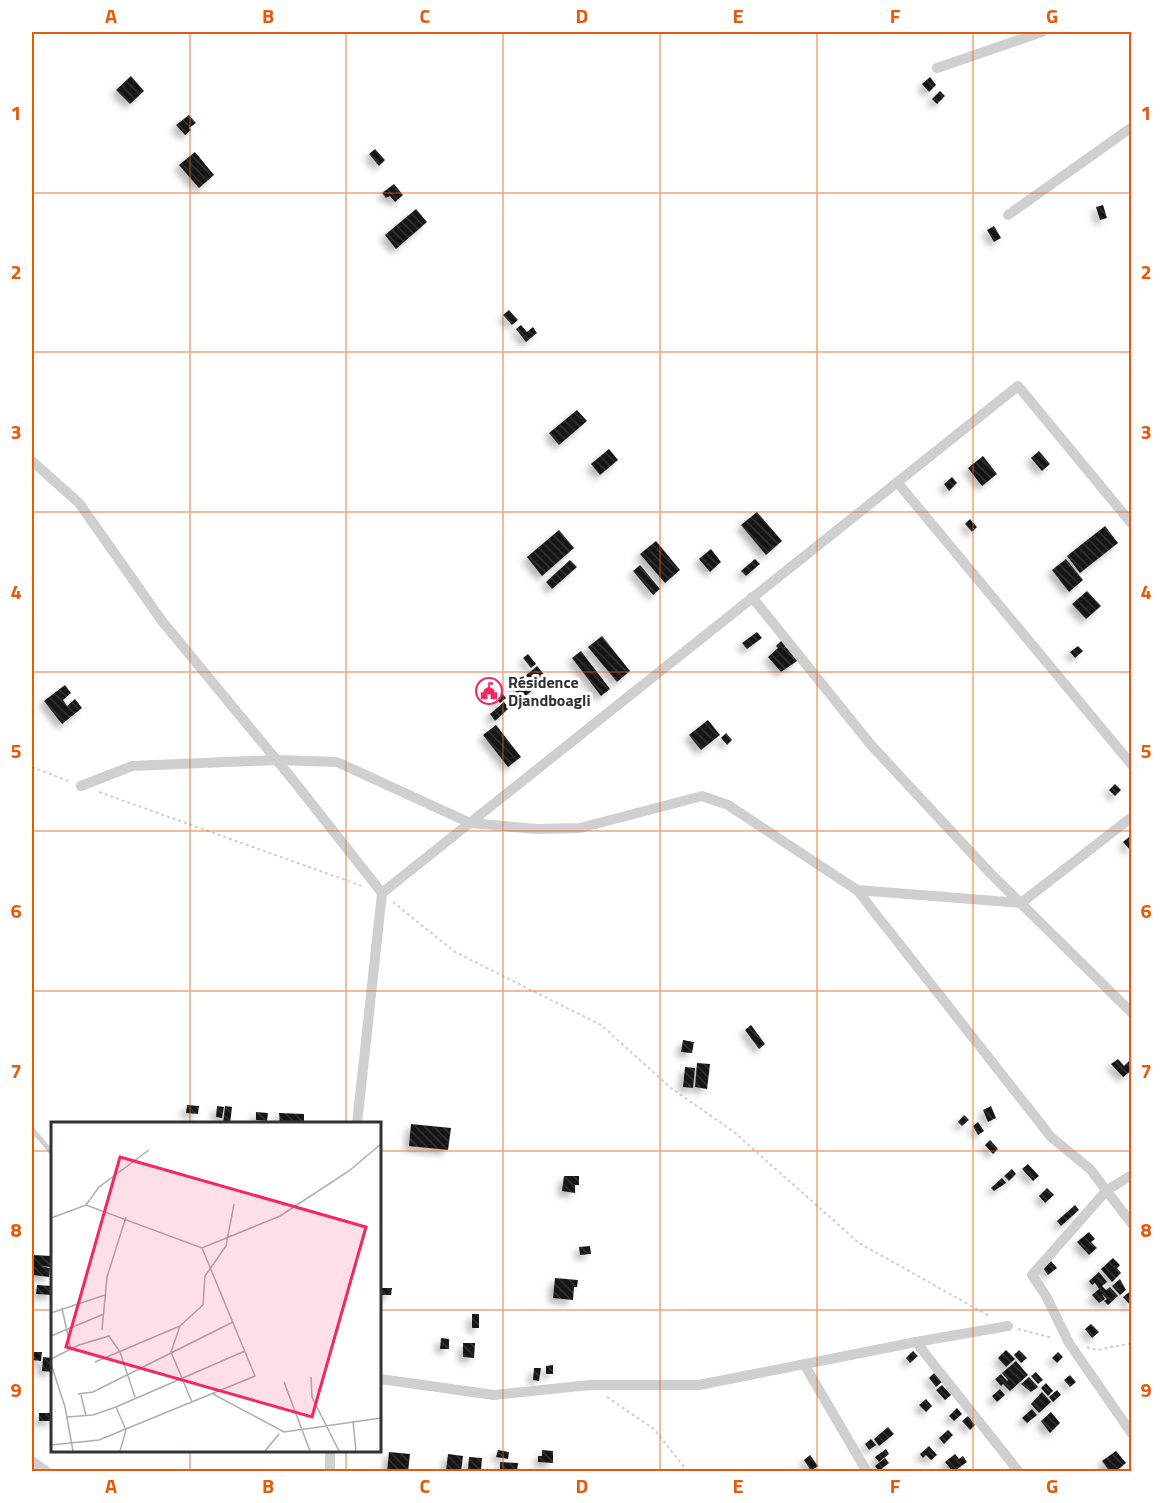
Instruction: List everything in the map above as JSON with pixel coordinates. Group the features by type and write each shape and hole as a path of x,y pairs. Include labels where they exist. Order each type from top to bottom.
{"street":[{"path":"937,68 1042,32"},
{"path":"1008,215 1131,127"},
{"path":"382,893 1018,386 1131,524"},
{"path":"32,461 79,503 162,621 382,893 357,1122"},
{"path":"897,482 1131,765"},
{"path":"752,597 871,745 1021,903 1131,1013"},
{"path":"81,786 132,766 276,760 337,762 470,823 537,829 580,828 702,796 728,806 857,890 1051,1137 1090,1169 1131,1224"},
{"path":"857,890 1021,903 1131,817"},
{"path":"1131,1175 1107,1190 1032,1275 1046,1296 1069,1343 1131,1434"},
{"path":"381,1380 494,1395 590,1385 699,1385 916,1341 1008,1326"},
{"path":"916,1341 1019,1472"},
{"path":"804,1364 867,1472"},
{"path":"330,1452 330,1472"},
{"path":"32,1461 48,1472"}],"lane":[{"path":"32,1129 51,1152"}],"path":[{"path":"32,767 382,893 455,952 601,1025 671,1088 734,1132 859,1243 1008,1326 1097,1350 1131,1343"},
{"path":"590,1385 654,1429 688,1472"}],"building":[{"path":"131,76 144,91 130,104 116,90"},
{"path":"930,77 936,85 929,92 922,84"},
{"path":"940,91 945,96 937,104 932,99"},
{"path":"189,115 196,123 185,135 176,125"},
{"path":"375,149 385,160 379,166 369,154"},
{"path":"195,152 214,175 199,188 179,165"},
{"path":"394,184 403,195 395,202 390,196 386,198 382,193"},
{"path":"1103,205 1107,218 1100,220 1096,207"},
{"path":"416,209 427,222 396,249 385,235"},
{"path":"994,226 1001,238 994,242 987,230"},
{"path":"509,310 518,320 512,325 503,315"},
{"path":"521,325 527,332 533,327 537,333 526,342 516,329"},
{"path":"577,410 587,421 559,445 549,433"},
{"path":"609,449 618,460 600,475 591,464"},
{"path":"1039,451 1050,464 1042,471 1031,458"},
{"path":"983,456 997,474 982,486 968,468"},
{"path":"952,477 957,483 949,491 944,484"},
{"path":"757,512 782,541 766,555 741,525"},
{"path":"970,519 977,527 972,532 965,524"},
{"path":"1105,526 1118,543 1080,573 1067,556"},
{"path":"559,530 574,548 542,576 527,557"},
{"path":"656,541 680,570 665,583 640,554"},
{"path":"711,549 721,562 710,572 699,559"},
{"path":"755,559 760,564 746,576 741,571"},
{"path":"1066,559 1083,580 1069,592 1052,570"},
{"path":"570,560 577,567 552,589 546,582"},
{"path":"640,565 660,589 653,595 633,571"},
{"path":"1087,591 1101,606 1086,619 1072,604"},
{"path":"757,632 762,638 747,649 742,643"},
{"path":"602,636 630,671 617,682 588,647"},
{"path":"783,639 800,659 781,672 768,657 778,648 776,646"},
{"path":"1078,646 1083,651 1075,658 1070,652"},
{"path":"581,651 610,689 601,696 572,658"},
{"path":"528,654 536,664 531,668 523,658"},
{"path":"537,666 547,678 522,699 512,687"},
{"path":"65,685 71,693 63,700 67,706 75,699 82,708 62,724 44,701"},
{"path":"501,692 506,698 500,703 495,697"},
{"path":"504,702 509,708 495,721 490,714"},
{"path":"708,720 720,735 701,750 689,735"},
{"path":"496,725 521,757 508,767 483,735"},
{"path":"726,733 732,740 727,745 721,738"},
{"path":"1115,784 1121,790 1115,796 1109,790"},
{"path":"1129,837 1132,840 1130,850 1123,842"},
{"path":"751,1025 765,1044 759,1049 745,1030"},
{"path":"683,1040 694,1042 692,1053 681,1052"},
{"path":"1118,1059 1124,1066 1129,1061 1132,1064 1132,1070 1123,1077 1111,1064"},
{"path":"697,1063 710,1064 707,1089 695,1087"},
{"path":"685,1067 695,1068 693,1088 683,1087"},
{"path":"187,1105 199,1106 198,1114 186,1113"},
{"path":"217,1106 224,1107 222,1118 216,1117"},
{"path":"225,1106 232,1107 230,1122 223,1122"},
{"path":"991,1106 996,1118 988,1122 983,1110"},
{"path":"256,1112 268,1113 267,1121 256,1120"},
{"path":"279,1113 304,1114 304,1122 280,1122"},
{"path":"964,1115 969,1120 962,1126 958,1122"},
{"path":"978,1122 984,1131 978,1135 973,1126"},
{"path":"411,1124 451,1128 448,1150 409,1146"},
{"path":"990,1140 998,1149 993,1154 985,1145"},
{"path":"1028,1164 1039,1176 1033,1181 1022,1169"},
{"path":"1012,1169 1016,1174 1009,1181 1004,1176"},
{"path":"564,1176 579,1176 579,1185 575,1185 575,1193 562,1191"},
{"path":"1002,1178 1006,1183 994,1191 991,1188"},
{"path":"1047,1188 1054,1195 1045,1203 1039,1196"},
{"path":"1075,1205 1079,1210 1061,1226 1057,1221"},
{"path":"1089,1232 1095,1239 1091,1242 1097,1248 1089,1255 1077,1242"},
{"path":"590,1246 591,1254 580,1255 579,1247"},
{"path":"33,1255 51,1256 51,1267 40,1266 50,1268 49,1277 33,1275"},
{"path":"1113,1258 1120,1265 1117,1268 1121,1273 1112,1282 1101,1269"},
{"path":"1051,1261 1057,1268 1048,1275 1043,1268"},
{"path":"1099,1272 1107,1282 1102,1286 1106,1290 1110,1287 1118,1296 1108,1305 1104,1301 1107,1299 1102,1294 1105,1299 1099,1303 1092,1295 1099,1289 1095,1283 1092,1285 1089,1281"},
{"path":"555,1278 578,1280 577,1287 574,1287 573,1300 553,1298"},
{"path":"1120,1279 1126,1290 1120,1295 1112,1286"},
{"path":"37,1285 51,1286 51,1295 36,1294"},
{"path":"381,1288 392,1288 391,1295 381,1295"},
{"path":"1132,1290 1132,1307 1123,1297"},
{"path":"472,1314 479,1314 479,1328 472,1328"},
{"path":"1091,1324 1099,1332 1092,1338 1085,1329"},
{"path":"441,1338 449,1339 449,1349 440,1349"},
{"path":"463,1343 475,1343 474,1358 463,1357"},
{"path":"1006,1350 1015,1359 1006,1367 998,1358"},
{"path":"1019,1350 1027,1358 1021,1363 1014,1355"},
{"path":"913,1351 918,1356 910,1363 906,1358"},
{"path":"32,1352 42,1352 41,1361 32,1360"},
{"path":"1058,1352 1063,1357 1057,1363 1052,1358"},
{"path":"43,1357 51,1358 51,1372 42,1371"},
{"path":"1016,1361 1028,1375 1010,1391 995,1379 1001,1374 1007,1381 1002,1373"},
{"path":"553,1365 553,1374 546,1374 546,1366"},
{"path":"534,1368 541,1368 539,1381 533,1380"},
{"path":"1036,1372 1043,1380 1038,1384 1031,1376"},
{"path":"934,1373 942,1382 936,1387 929,1378"},
{"path":"1070,1375 1076,1382 1070,1387 1064,1380"},
{"path":"1029,1377 1038,1387 1031,1392 1021,1384"},
{"path":"1046,1383 1053,1391 1048,1396 1041,1388"},
{"path":"942,1385 951,1395 945,1400 936,1390"},
{"path":"1000,1389 1005,1395 997,1402 992,1396"},
{"path":"1057,1390 1061,1395 1053,1402 1049,1397"},
{"path":"1042,1392 1051,1402 1039,1413 1031,1404"},
{"path":"926,1399 932,1406 926,1412 919,1405"},
{"path":"957,1408 962,1414 954,1421 949,1416"},
{"path":"1032,1409 1037,1415 1027,1423 1022,1418"},
{"path":"1051,1412 1060,1423 1050,1433 1041,1421"},
{"path":"39,1413 51,1413 51,1421 39,1421"},
{"path":"968,1416 975,1425 970,1430 962,1421"},
{"path":"888,1427 894,1434 879,1446 874,1439"},
{"path":"948,1430 953,1435 944,1444 939,1438"},
{"path":"871,1439 876,1445 869,1450 865,1444"},
{"path":"929,1446 937,1455 931,1460 926,1455 923,1458 920,1454"},
{"path":"886,1449 889,1454 879,1462 875,1457"},
{"path":"498,1450 509,1452 508,1459 496,1457"},
{"path":"542,1450 553,1451 553,1463 538,1462 538,1456 542,1456"},
{"path":"1116,1451 1126,1463 1115,1472 1110,1472 1102,1461"},
{"path":"389,1452 410,1454 408,1472 387,1472"},
{"path":"448,1454 463,1456 461,1472 446,1471"},
{"path":"955,1454 959,1459 963,1456 967,1462 953,1472 945,1462"},
{"path":"810,1455 818,1466 811,1471 804,1460"},
{"path":"469,1457 482,1458 481,1470 468,1470"},
{"path":"885,1458 889,1463 879,1471 875,1466"},
{"path":"500,1462 518,1463 517,1472 500,1472"}],"place":[{"name":"Résidence Djandboagli","path":"489,691"}]}
